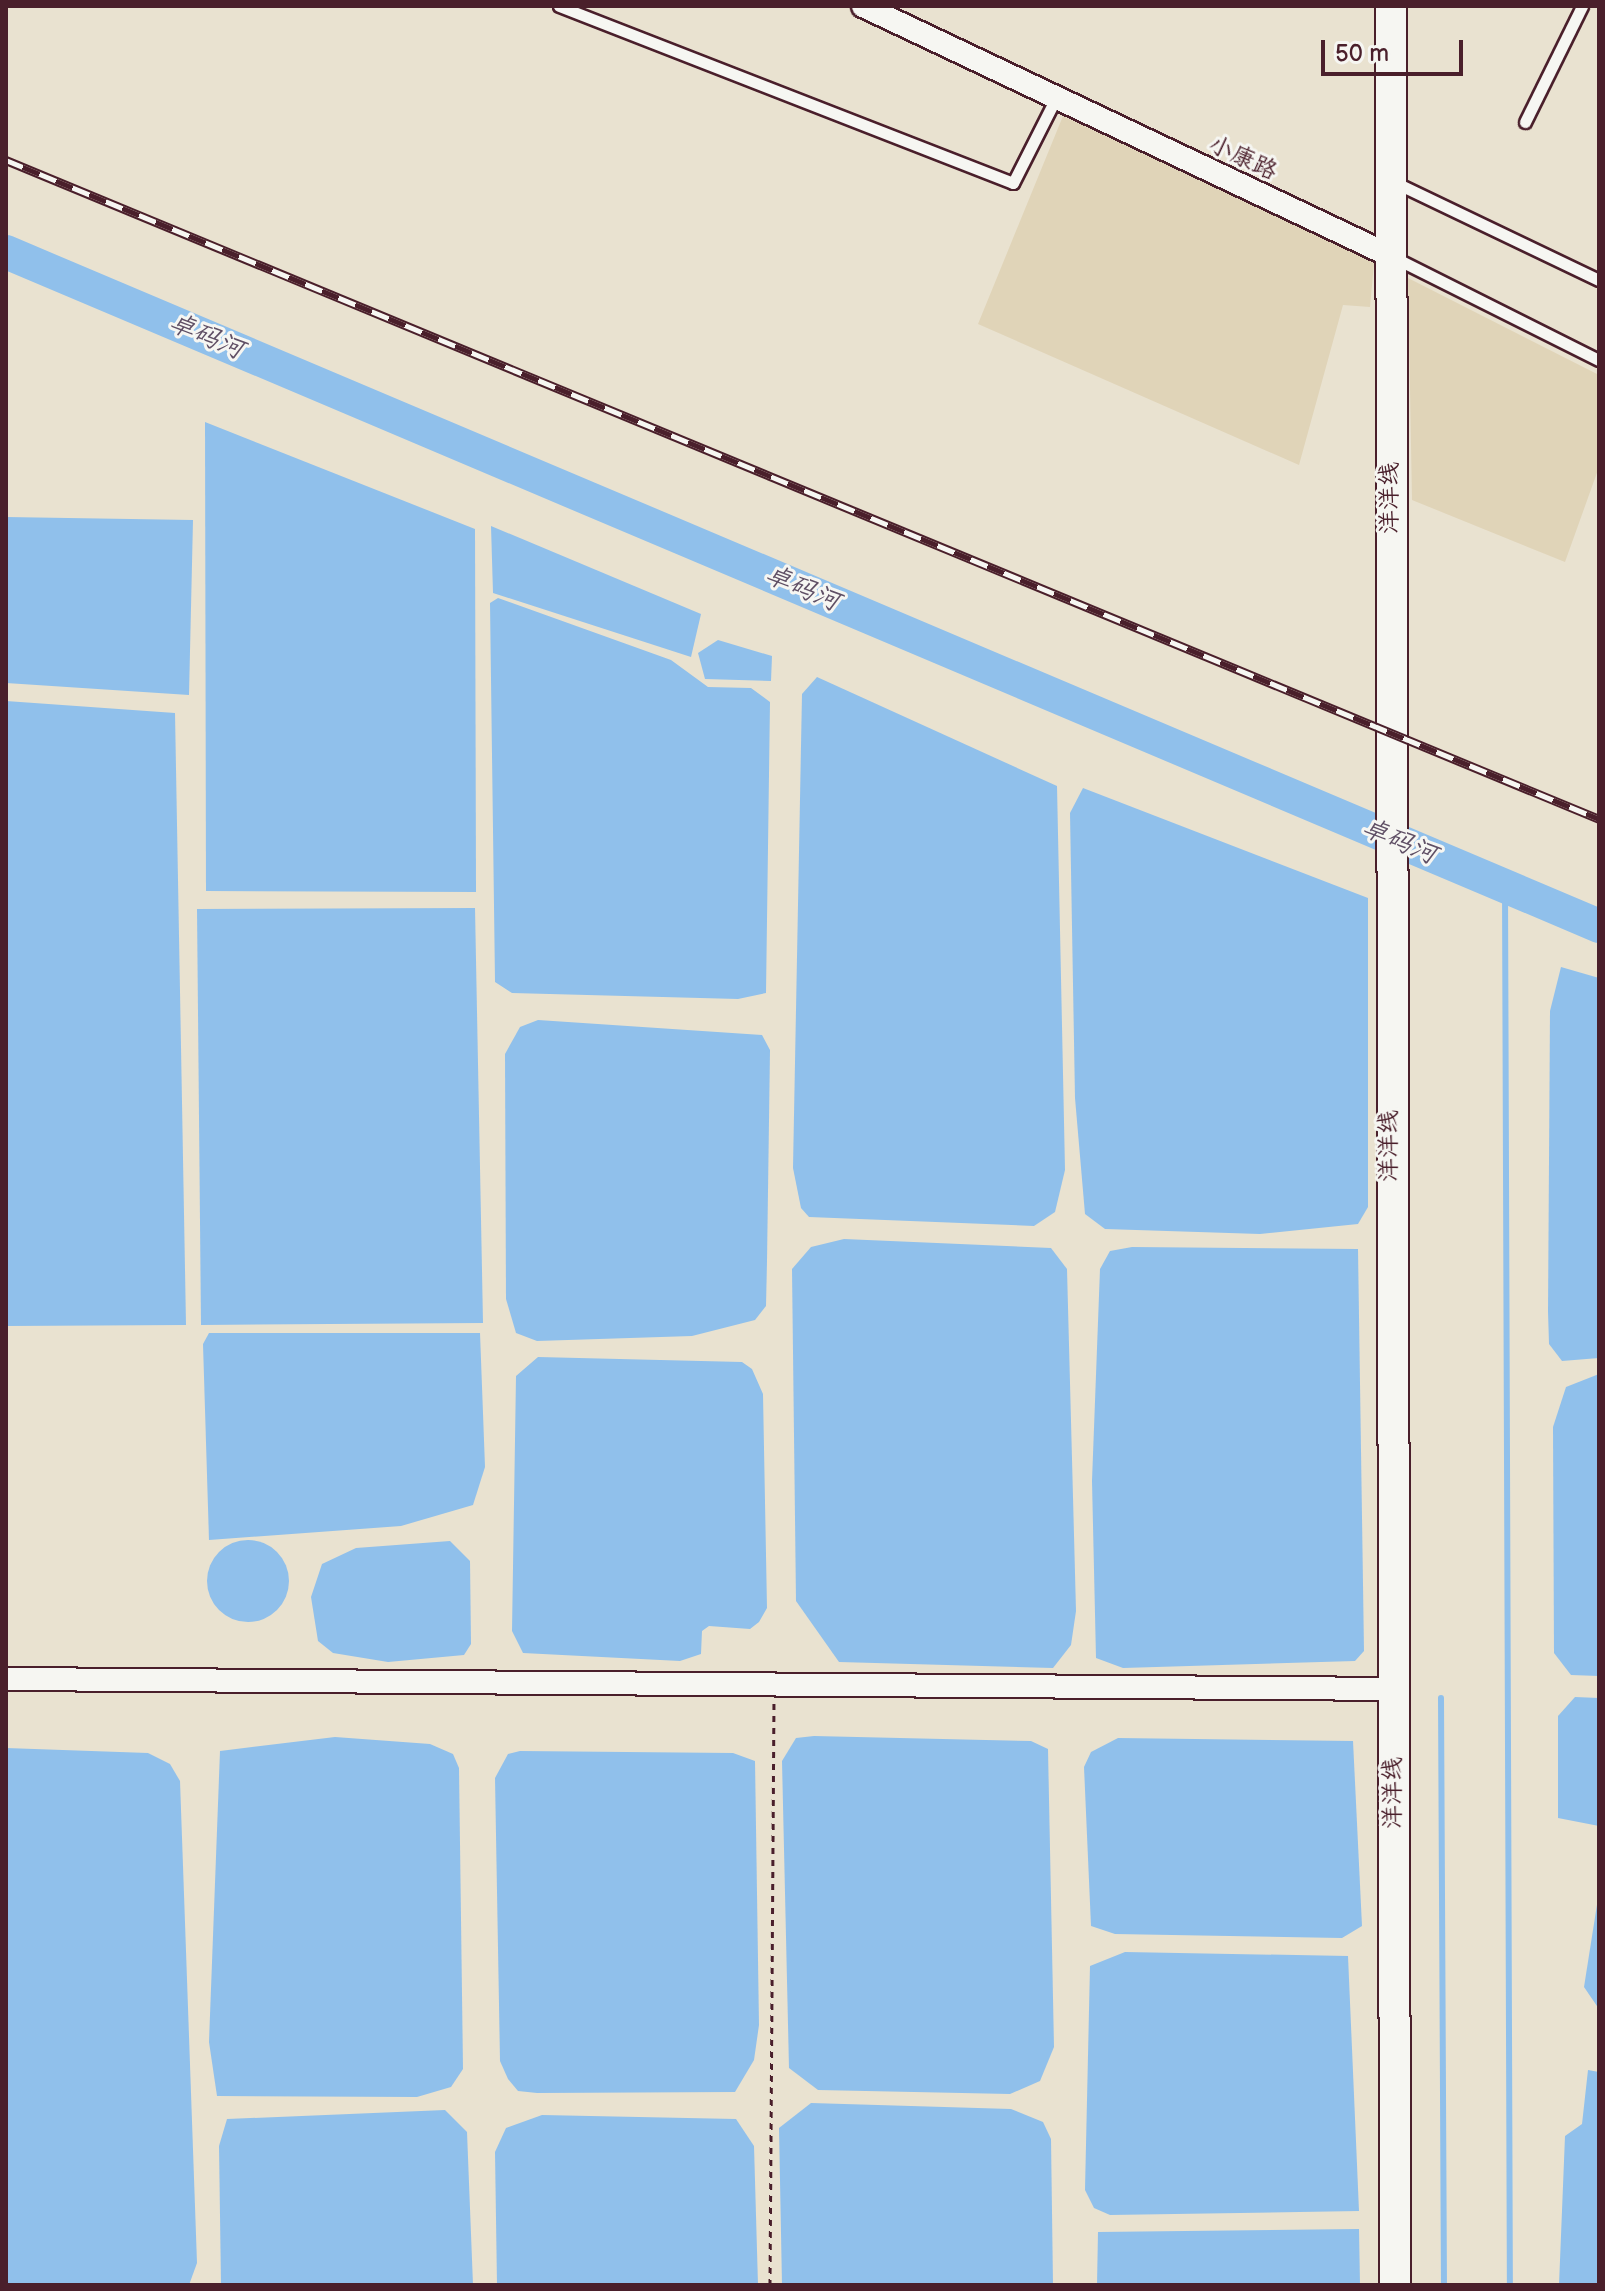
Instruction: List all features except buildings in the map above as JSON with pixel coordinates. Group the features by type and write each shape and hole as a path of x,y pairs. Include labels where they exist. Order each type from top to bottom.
{"main road":[{"name":"洋洋线","path":"1391,6 1389,871 1395,2285"}],"street":[{"name":"小康路","path":"863,6 1391,256"},
{"path":"6,1679 774,1687 1392,1689"}],"lane":[{"path":"559,6 1013,183 1056,98"},
{"path":"1525,122 1582,6"},
{"path":"1391,181 1599,280"},
{"name":"小康路","path":"1391,256 1599,360"}],"path":[{"path":"770,2285 774,1687"}],"shaded area":[{"path":"1063,116 1374,263 1370,307 1343,305 1299,465 978,324"},
{"path":"1408,278 1599,375 1599,467 1565,562 1412,500"}],"water":[{"path":"205,422 475,529 476,892 206,891"},
{"path":"6,517 193,520 189,695 6,683"},
{"path":"491,526 701,614 691,657 493,593"},
{"path":"498,598 671,660 708,687 751,688 770,702 766,993 738,999 512,993 495,982 490,603"},
{"path":"718,640 772,656 771,681 705,679 698,653"},
{"path":"817,677 1057,786 1065,1170 1055,1212 1034,1226 809,1217 801,1208 793,1168 802,694"},
{"path":"6,701 175,713 186,1325 6,1326"},
{"path":"1083,788 1368,898 1368,1207 1358,1224 1260,1234 1105,1229 1085,1214 1075,1098 1070,813"},
{"path":"475,908 483,1323 201,1325 197,909"},
{"path":"1561,967 1599,978 1599,1358 1562,1361 1549,1344 1548,1312 1550,1011"},
{"path":"538,1020 762,1035 770,1050 766,1306 755,1320 692,1336 537,1341 516,1333 506,1299 505,1054 520,1027"},
{"path":"844,1239 1051,1248 1067,1269 1076,1611 1071,1645 1053,1668 839,1662 796,1601 792,1269 811,1247"},
{"path":"1132,1247 1358,1249 1364,1651 1355,1661 1123,1668 1096,1658 1092,1481 1100,1269 1110,1251"},
{"path":"209,1333 480,1333 485,1467 473,1505 401,1526 209,1540 203,1344"},
{"path":"538,1357 742,1362 752,1369 763,1394 767,1608 759,1622 750,1629 709,1626 702,1631 701,1654 680,1661 523,1653 512,1631 516,1376"},
{"path":"1599,1374 1599,1676 1571,1675 1554,1653 1553,1427 1566,1387"},
{"path":"248,1540 264,1543 277,1552 286,1565 289,1581 286,1597 277,1610 264,1619 248,1622 232,1619 219,1610 210,1597 207,1581 210,1565 219,1552 232,1543"},
{"path":"450,1541 470,1561 471,1644 464,1655 388,1662 333,1653 318,1641 311,1597 322,1564 356,1548"},
{"path":"1575,1697 1599,1698 1599,1826 1558,1818 1558,1716"},
{"path":"335,1737 430,1744 453,1754 459,1768 463,2069 451,2087 417,2097 217,2096 209,2042 220,1751"},
{"path":"796,1738 1031,1741 1048,1749 1054,2047 1040,2081 1010,2094 818,2090 789,2068 782,1761"},
{"path":"1118,1738 1353,1741 1362,1926 1342,1938 1115,1934 1091,1926 1084,1767 1091,1752"},
{"path":"6,1748 148,1753 170,1764 180,1781 197,2263 189,2285 6,2285"},
{"path":"520,1751 733,1753 755,1761 759,2025 754,2060 735,2092 537,2093 518,2091 508,2079 500,2061 495,1778 508,1754"},
{"path":"1599,1892 1599,2009 1584,1987"},
{"path":"1125,1952 1348,1956 1359,2211 1110,2215 1094,2208 1085,2190 1090,1966"},
{"path":"1588,2070 1599,2072 1599,2285 1559,2285 1565,2136 1582,2124"},
{"path":"811,2103 1011,2109 1043,2122 1051,2139 1053,2285 782,2285 779,2128"},
{"path":"445,2110 467,2132 473,2285 221,2285 219,2146 227,2119"},
{"path":"542,2115 736,2119 754,2146 758,2285 497,2285 495,2152 506,2128"},
{"path":"1359,2229 1360,2285 1097,2285 1098,2232"}],"waterway":[{"name":"卓码河","path":"6,252 1599,926"},
{"path":"1505,886 1510,2285"},
{"path":"1441,1698 1444,2285"}],"railway":[{"path":"6,160 1599,819"}]}
